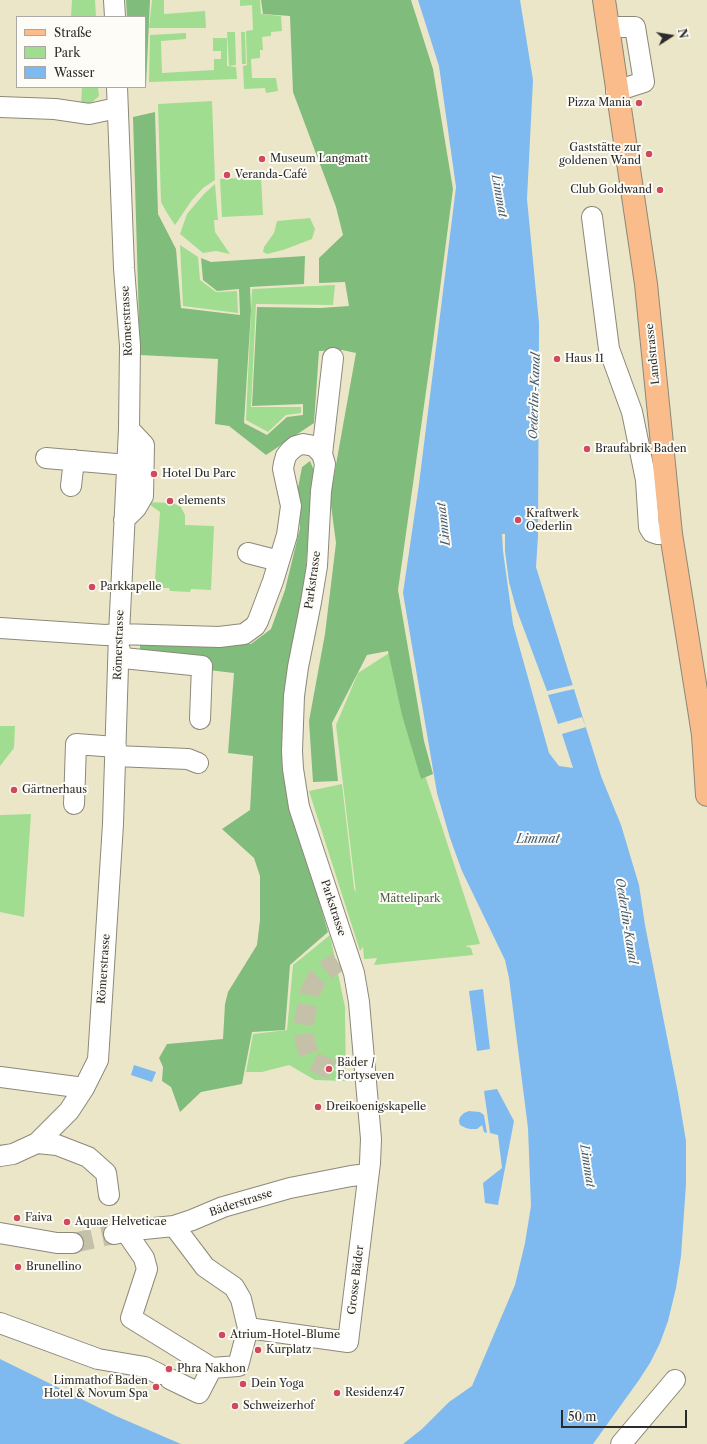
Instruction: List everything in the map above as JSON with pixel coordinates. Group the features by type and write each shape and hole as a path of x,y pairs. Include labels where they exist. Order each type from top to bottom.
{"main road":[{"name":"Landstrasse","path":"604,0 616,90 646,284 671,534 700,709 707,793"}],"street":[{"path":"114,0 115,16"},
{"path":"607,27 635,27 644,82 616,90"},
{"name":"Römerstrasse","path":"1,1150 13,1154 37,1143 69,1111 84,1088 98,1060 116,752 119,641 129,429 130,346 116,88"},
{"path":"0,107 55,109 89,114 117,108"},
{"path":"592,217 609,349 632,412 646,480 649,527 652,532 658,534 671,534"},
{"name":"Parkstrasse","path":"333,358 322,454 325,464 321,491 317,566 294,696 292,722 292,763 299,807 354,973 359,1002 371,1139 368,1174"},
{"path":"124,520 136,508 143,496 144,445 129,429"},
{"path":"0,628 105,636 119,641 237,636 250,631 258,621 287,535 291,506 290,496 284,477 284,463 290,451 296,446 303,444 314,446 322,454"},
{"path":"46,458 127,465"},
{"path":"71,486 74,460"},
{"path":"248,553 279,561"},
{"path":"119,641 123,658 202,666 200,718"},
{"path":"74,804 76,744 116,752 188,758 198,763"},
{"path":"338,962 344,943"},
{"path":"0,1077 84,1088"},
{"path":"37,1143 57,1144 88,1157 106,1173 109,1195"},
{"name":"Bäderstrasse","path":"212,1368 131,1318 147,1269 144,1258 120,1233 174,1226 223,1207 290,1188 368,1174"},
{"name":"Grosse Bäder","path":"248,1328 348,1342 368,1174"},
{"path":"0,1323 98,1359 145,1367 199,1393 212,1368 238,1366 248,1328 241,1299 234,1287 205,1267 174,1226"},
{"path":"0,1233 57,1243 73,1243"},
{"path":"621,1444 675,1380"}],"green space":[{"path":"72,0 95,0 96,16 71,16"},
{"path":"126,0 150,0 146,86 146,16 127,16"},
{"path":"152,0 164,0 164,14 205,11 206,28 149,28"},
{"path":"240,0 260,0 261,14 281,16 282,31 271,32 271,36 262,37 263,50 260,50 260,58 251,59 252,78 276,78 278,91 266,93 265,88 244,89 243,66 247,65 246,31 253,30 252,5 240,6"},
{"path":"261,0 411,0 433,69 453,189 398,590 424,741 433,774 421,779 402,715 388,651 367,655 332,723 338,781 313,782 309,721 325,634 336,543 330,498 356,353 342,350 319,351 314,423 266,455 229,426 215,424 218,359 140,355 133,117 155,112 158,214 176,249 181,308 240,315 239,289 217,291 203,280 201,258 211,262 305,256 304,284 250,287 251,310 244,423 267,435 287,417 303,415 303,404 252,406 257,307 321,308 349,306 345,282 319,283 319,258 343,235 336,207 293,92 290,16 263,14"},
{"path":"227,32 235,32 236,65 229,66"},
{"path":"241,32 245,32 246,64 242,64"},
{"path":"186,33 186,39 161,41 162,73 214,70 214,59 221,59 221,51 213,51 213,38 227,38 227,66 236,67 237,79 149,82 150,35"},
{"path":"82,88 98,88 99,96 90,104 81,104"},
{"path":"212,101 215,180 203,188 192,200 175,225 161,202 158,104"},
{"path":"261,177 263,215 222,217 220,179"},
{"path":"215,184 218,220 214,220 215,232 230,254 216,251 203,253 180,234 187,214 204,194"},
{"path":"310,218 315,229 312,239 283,250 267,254 263,252 264,247 274,233 277,221"},
{"path":"180,245 198,257 200,280 216,292 237,291 238,313 183,306"},
{"path":"335,285 333,305 256,304 251,407 301,407 301,413 286,415 268,432 246,420 252,289"},
{"path":"310,461 315,473 310,511 288,792 328,932 290,965 285,1030 252,1032 242,1084 201,1092 180,1112 171,1087 162,1081 163,1067 159,1058 167,1044 223,1039 225,1004 228,992 257,945 260,920 260,876 254,858 222,829 250,810 253,756 228,753 234,673 140,662 140,644 251,644 271,629 285,590 300,528 297,493 302,467"},
{"path":"146,502 173,503 181,507 185,515 185,525 214,526 211,590 191,589 190,592 170,591 169,588 160,588 155,579 160,512"},
{"name":"Mättelipark","path":"400,646 410,729 480,944 465,946 471,948 473,955 374,965 377,958 364,959 363,947 360,951 309,791 342,784 354,888 356,893 336,725 358,673"},
{"path":"0,726 15,726 14,748 0,766"},
{"path":"31,814 24,917 0,912 0,815"},
{"path":"330,935 345,1007 346,1081 315,1080 289,1065 262,1072 246,1072 253,1034 287,1030 293,965"}],"water":[{"name":"Limmat","path":"418,0 520,0 533,80 527,199 539,323 538,536 536,567 601,776 621,825 639,885 645,925 686,1141 686,1184 681,1256 676,1288 668,1321 660,1343 650,1363 593,1444 403,1444 422,1429 449,1402 472,1386 515,1285 525,1243 531,1206 528,1128 509,978 505,960 462,871 450,838 437,793 403,593 419,484 456,187 439,66"},
{"path":"483,989 490,1049 477,1051 469,991"},
{"path":"134,1065 156,1072 152,1082 131,1075"},
{"path":"497,1089 514,1121 498,1205 485,1203 483,1183 502,1168 498,1135 490,1133 484,1091"},
{"path":"469,1111 480,1112 484,1115 487,1133 484,1132 482,1125 477,1129 470,1129 460,1125 460,1117"},
{"path":"0,1359 116,1416 181,1444 0,1444"}],"pier":[{"path":"502,534 505,534 505,551 509,582 516,608 547,691 573,685 574,687 574,689 548,695 558,724 582,717 586,727 562,734 573,768 559,766 549,753 513,624"}],"tunnel":[{"path":"332,1070 312,1061 305,1042 303,1027 310,992 317,978 338,962"},
{"path":"73,1243 114,1234"}],"place":[{"name":"Pizza Mania","path":"639,103"},
{"name":"Gaststätte zur goldenen Wand","path":"649,154"},
{"name":"Museum Langmatt","path":"262,159"},
{"name":"Veranda-Café","path":"227,175"},
{"name":"Club Goldwand","path":"660,190"},
{"name":"Haus 11","path":"557,359"},
{"name":"Braufabrik Baden","path":"587,449"},
{"name":"Hotel Du Parc","path":"154,474"},
{"name":"elements","path":"170,501"},
{"name":"Kraftwerk Oederlin","path":"518,520"},
{"name":"Parkkapelle","path":"92,587"},
{"name":"Gärtnerhaus","path":"14,790"},
{"name":"Bäder / Fortyseven","path":"329,1069"},
{"name":"Dreikoenigskapelle","path":"318,1107"},
{"name":"Faiva","path":"17,1218"},
{"name":"Aquae Helveticae","path":"67,1222"},
{"name":"Brunellino","path":"18,1267"},
{"name":"Atrium-Hotel-Blume","path":"222,1335"},
{"name":"Kurplatz","path":"258,1350"},
{"name":"Phra Nakhon","path":"169,1369"},
{"name":"Dein Yoga","path":"243,1384"},
{"name":"Limmathof Baden Hotel & Novum Spa","path":"156,1387"},
{"name":"Residenz47","path":"337,1393"},
{"name":"Schweizerhof","path":"235,1406"}],"water label":[{"name":"Oederlin-Kanal","path":"535,396"},
{"name":"Oederlin-Kanal","path":"626,921"}]}
